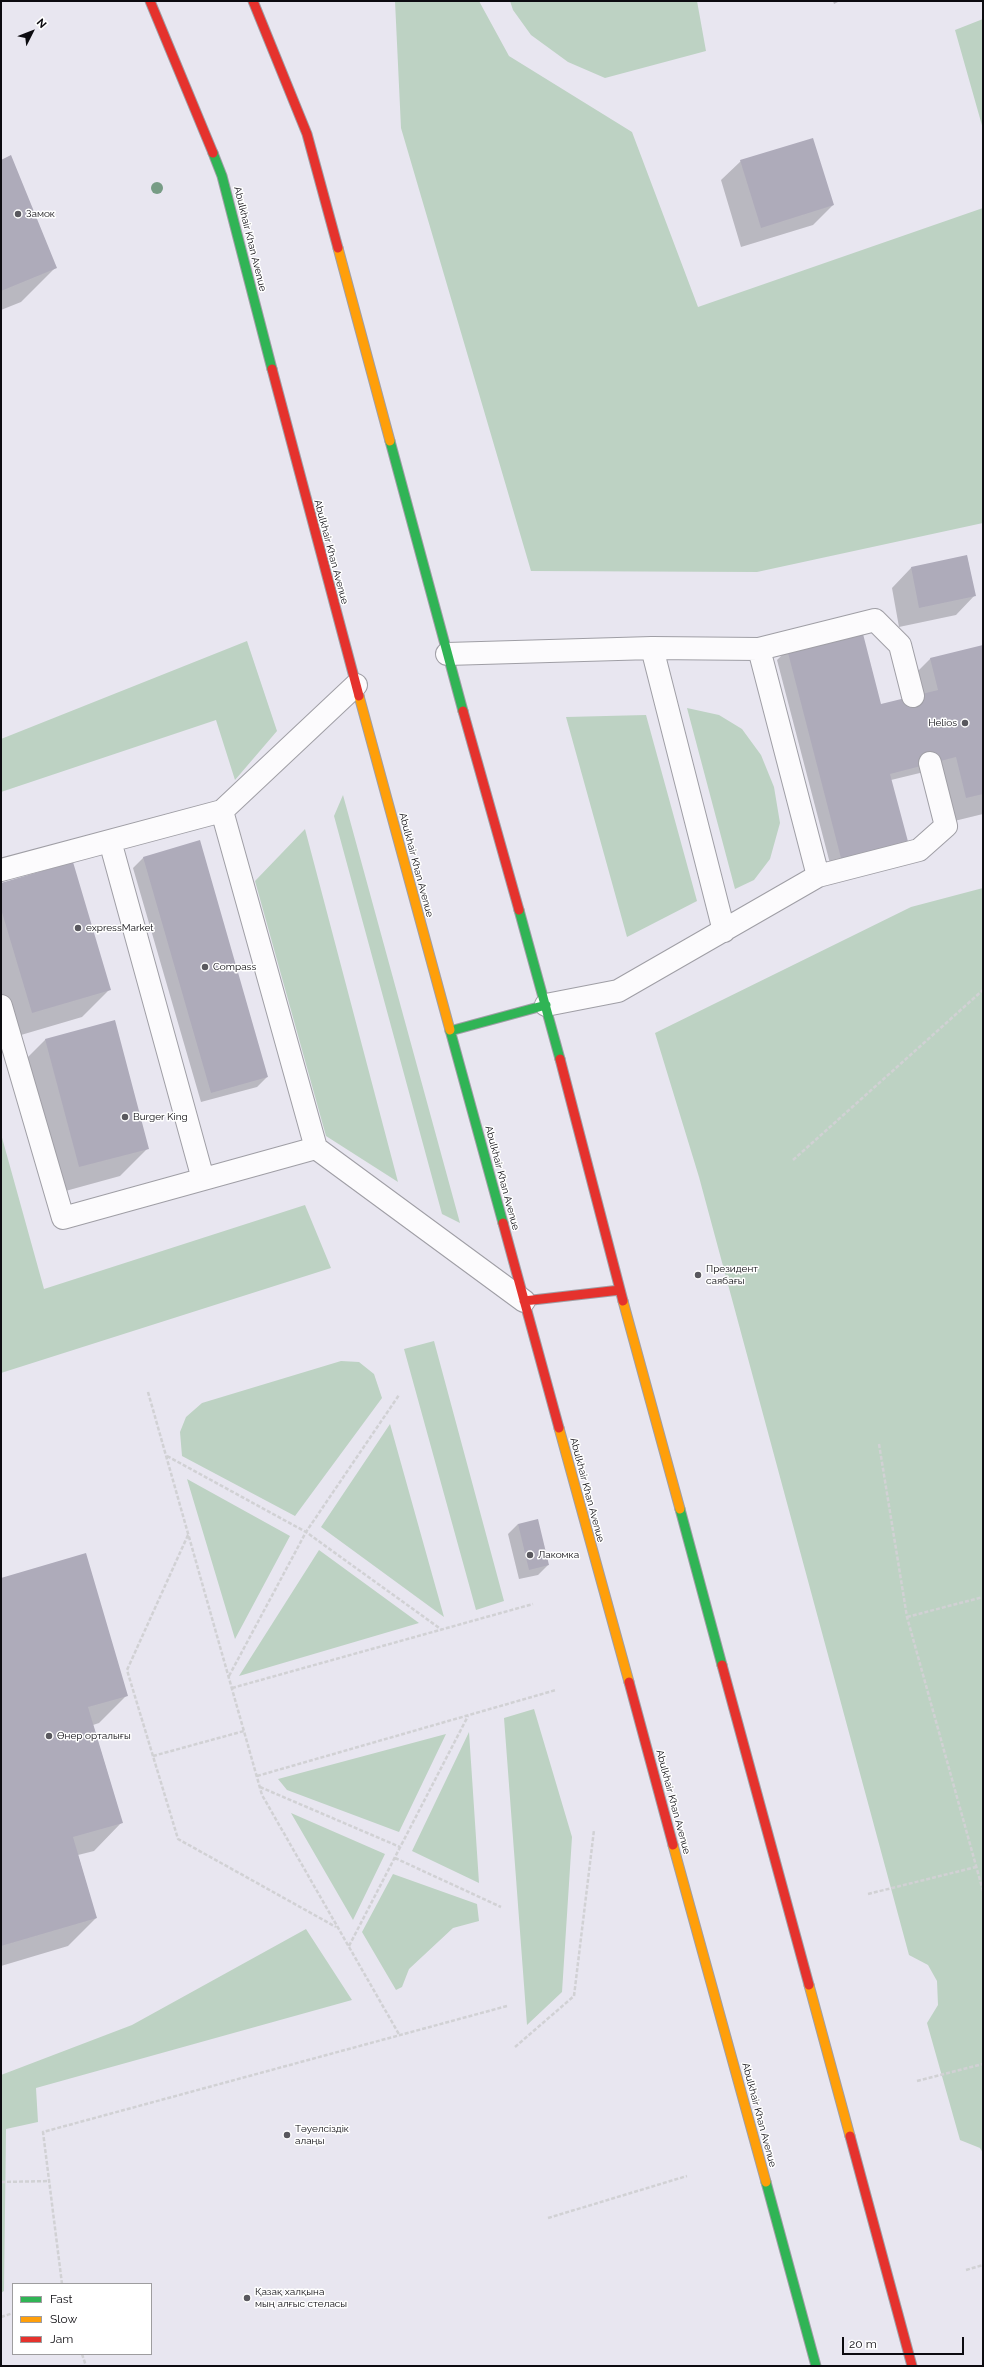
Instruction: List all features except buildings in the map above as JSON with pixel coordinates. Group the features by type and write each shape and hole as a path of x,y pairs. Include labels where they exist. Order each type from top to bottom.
{"main road":[{"name":"Abulkhair Khan Avenue","path":"150,1 222,176 296,463 356,685 816,2366"},
{"path":"253,1 307,134 447,654 546,1005 620,1290 912,2366"},
{"path":"450,1031 546,1005"},
{"path":"524,1301 620,1290"}],"lane":[{"path":"447,654 652,648 760,648 874,620 900,645 913,696"},
{"path":"652,648 724,931"},
{"path":"760,648 818,876"},
{"path":"1,870 222,812 356,685"},
{"path":"546,1005 618,991 818,876 919,850 946,826 930,763"},
{"path":"222,812 316,1148 524,1301"},
{"path":"110,841 203,1179"},
{"path":"1,1006 63,1218 316,1148"}],"path":[{"path":"793,1160 983,990"},
{"path":"148,1392 262,1796 400,2036"},
{"path":"228,1677 306,1532 399,1395"},
{"path":"879,1444 906,1617 983,1891"},
{"path":"166,1456 306,1532 442,1630"},
{"path":"188,1534 127,1670 178,1838 337,1928"},
{"path":"906,1617 983,1597"},
{"path":"232,1688 533,1604"},
{"path":"257,1776 556,1690"},
{"path":"348,1946 468,1715"},
{"path":"153,1756 244,1731"},
{"path":"260,1787 400,1847"},
{"path":"515,2047 574,1996 594,1830"},
{"path":"394,1858 501,1907"},
{"path":"868,1894 976,1866"},
{"path":"62,2283 44,2132 506,2006"},
{"path":"917,2081 983,2064"},
{"path":"548,2218 687,2176"},
{"path":"1,2182 49,2181"},
{"path":"966,2270 983,2265"},
{"path":"1,2317 12,2313"},
{"path":"82,2355 86,2366"}],"green space":[{"path":"395,1 479,1 509,56 632,132 698,307 983,208 983,523 757,572 531,571 401,128"},
{"path":"510,1 697,1 706,51 605,78 568,62 531,35 513,10"},
{"path":"983,19 983,129 955,30"},
{"path":"247,641 277,731 235,780 216,720 1,792 1,739"},
{"path":"687,708 719,715 742,729 761,755 774,787 780,823 770,859 754,880 735,889"},
{"path":"646,715 697,901 627,937 566,717"},
{"path":"343,795 460,1223 442,1214 334,816"},
{"path":"305,829 398,1182 326,1136 255,881"},
{"path":"983,888 983,2153 980,2148 960,2140 927,2023 938,2005 937,1981 928,1965 909,1955 699,1177 655,1033 911,907"},
{"path":"1,1134 44,1289 305,1205 331,1268 1,1373"},
{"path":"434,1341 504,1601 476,1610 404,1349"},
{"path":"341,1361 359,1362 374,1374 382,1398 295,1516 182,1456 180,1432 186,1417 202,1403"},
{"path":"390,1424 444,1617 321,1527"},
{"path":"187,1479 290,1536 235,1639"},
{"path":"319,1550 419,1623 239,1676"},
{"path":"534,1709 572,1837 562,1992 527,2025 504,1718"},
{"path":"469,1732 479,1883 412,1851"},
{"path":"446,1734 399,1832 287,1790 278,1779"},
{"path":"291,1813 385,1854 353,1920"},
{"path":"393,1874 477,1904 479,1921 453,1928 409,1969 402,1987 396,1990 362,1932"},
{"path":"306,1929 352,2000 36,2088 38,2122 6,2129 4,2291 1,2293 1,2075 132,2025"}],"traffic: fast":[{"path":"213,153 222,176 272,369"},
{"path":"390,441 463,711"},
{"path":"519,910 560,1059"},
{"path":"450,1031 546,1005"},
{"path":"450,1030 503,1223"},
{"path":"680,1509 722,1665"},
{"path":"766,2182 816,2366"}],"traffic: slow":[{"path":"338,248 390,441"},
{"path":"359,696 450,1030"},
{"path":"623,1301 680,1509"},
{"path":"559,1428 629,1682"},
{"path":"673,1845 766,2182"},
{"path":"809,1985 850,2136"}],"traffic: jam":[{"path":"150,1 213,153"},
{"path":"253,1 307,134 338,248"},
{"path":"272,369 359,696"},
{"path":"463,711 519,910"},
{"path":"560,1059 623,1301"},
{"path":"503,1223 559,1428"},
{"path":"524,1301 620,1290"},
{"path":"722,1665 809,1985"},
{"path":"629,1682 673,1845"},
{"path":"850,2136 912,2366"}],"place":[{"name":"Замок","path":"18,214"},
{"name":"Helios","path":"965,723"},
{"name":"expressMarket","path":"78,928"},
{"name":"Compass","path":"205,967"},
{"name":"Burger King","path":"125,1117"},
{"name":"Президент саябағы","path":"698,1275"},
{"name":"Лакомка","path":"530,1555"},
{"name":"Өнер орталығы","path":"49,1736"},
{"name":"Тәуелсіздік алаңы","path":"287,2135"},
{"name":"Қазақ халқына мың алғыс стеласы","path":"247,2298"}]}
